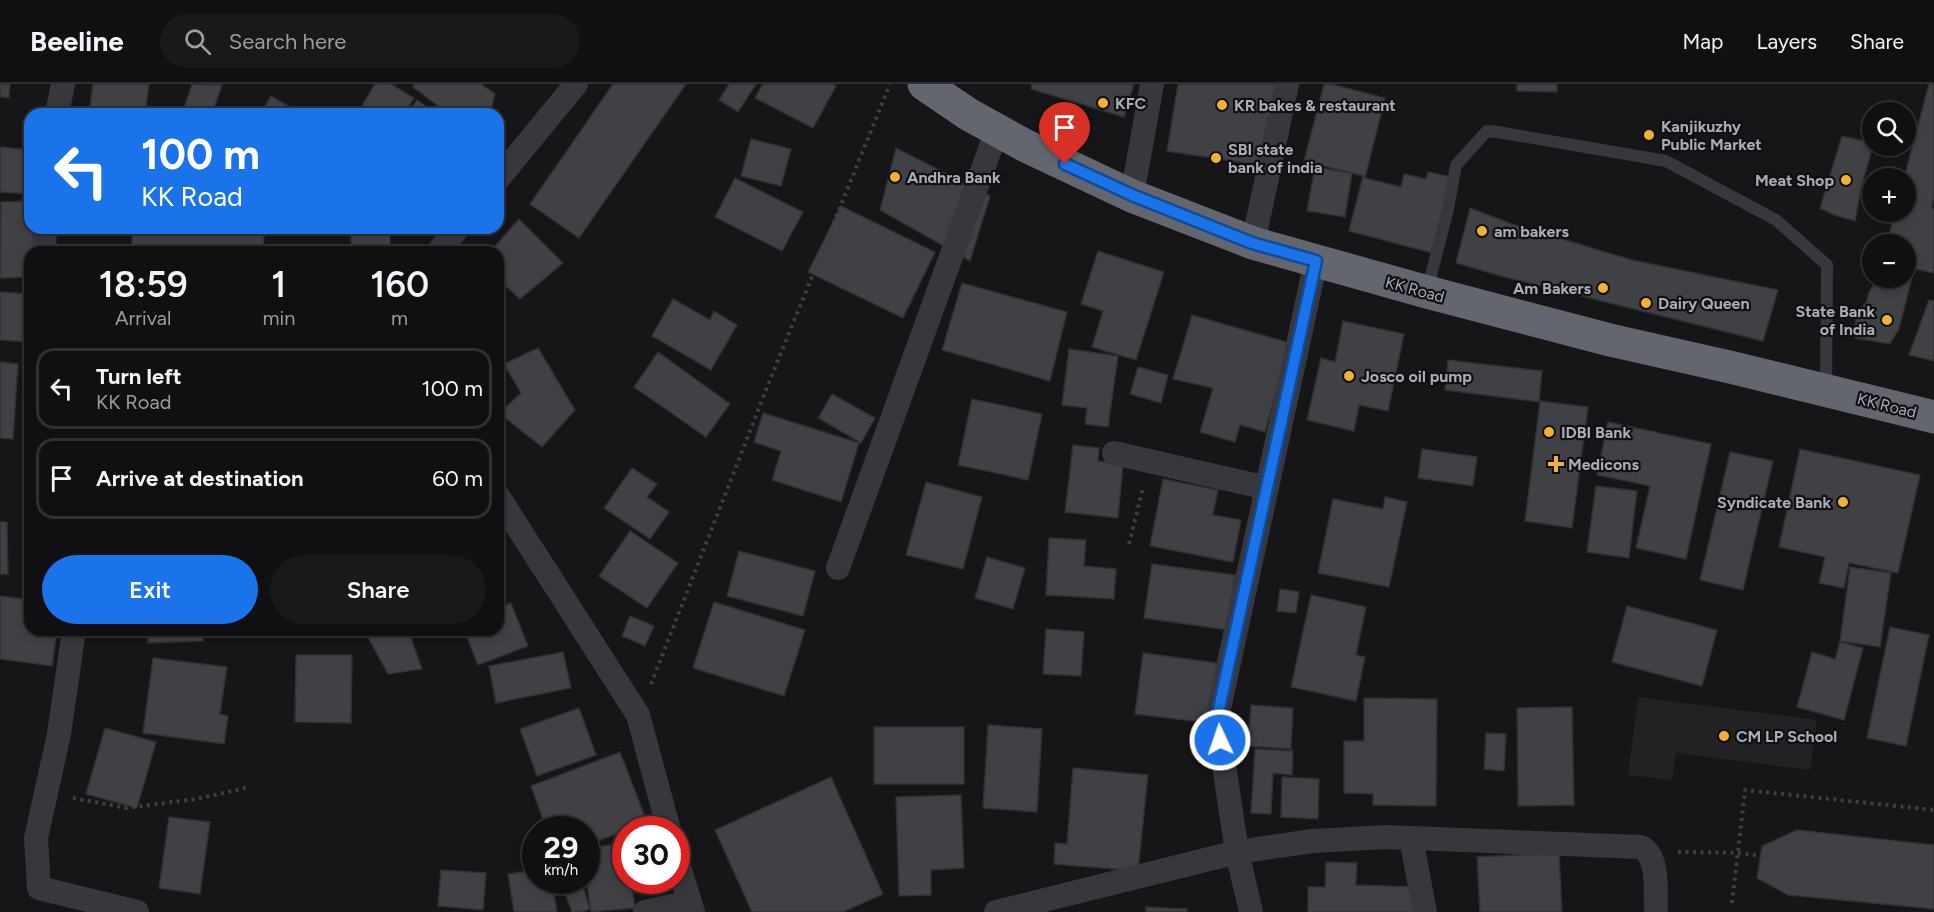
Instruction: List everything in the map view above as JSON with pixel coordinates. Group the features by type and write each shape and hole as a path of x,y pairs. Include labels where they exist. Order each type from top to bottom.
{"highway":[{"name":"KK Road","path":"924,84 969,114 1026,146 1132,195 1252,243 1610,340 1934,417"}],"street":[{"path":"58,108 63,84"},
{"path":"504,172 576,84"},
{"path":"1132,195 1152,84"},
{"path":"1252,243 1287,84"},
{"path":"838,568 997,130"},
{"path":"443,246 453,234"},
{"path":"1251,912 1237,852 1217,718 1316,261"},
{"path":"1114,453 1267,488"},
{"path":"504,505 638,715 665,816"},
{"path":"74,636 59,734 36,838 39,888 137,912"},
{"path":"996,912 1237,852 1313,841 1385,837 1641,847 1649,851 1653,865 1656,912"},
{"path":"1411,838 1425,912"},
{"path":"645,912 691,907"}],"lane":[{"path":"1427,292 1448,209 1456,165 1487,132 1666,161 1776,220 1827,265 1826,390"}],"path":[{"path":"638,715 890,84"},
{"path":"1129,544 1149,461"},
{"path":"46,793 127,808 196,799 250,787"},
{"path":"1732,903 1745,790 1934,810"},
{"path":"1649,851 1738,853 1761,856"}],"shaded area":[{"name":"CM LP School","path":"1638,697 1817,720 1810,770 1676,753 1672,780 1628,775"}],"building":[{"path":"0,84 10,84 9,98 0,97"},
{"path":"93,84 149,84 146,108 90,108"},
{"path":"192,84 222,85 214,108 184,108"},
{"path":"375,84 391,84 414,98 408,108 361,108"},
{"path":"415,84 481,84 495,94 492,108 441,108 413,87"},
{"path":"613,84 686,84 579,238 530,204"},
{"path":"729,84 756,84 738,112 719,100"},
{"path":"763,84 833,84 836,86 813,128 755,98"},
{"name":"KFC","path":"1032,84 1134,84 1124,117 1031,89"},
{"path":"1178,84 1277,84 1265,166 1167,151"},
{"path":"1324,84 1385,98 1365,178 1401,187 1404,174 1426,179 1428,172 1455,178 1436,254 1349,231 1363,176 1304,161"},
{"path":"1517,84 1557,84 1557,92 1517,91"},
{"path":"1929,84 1934,84 1932,208 1934,209 1934,273 1916,269 1916,234 1890,234 1892,222 1916,222 1916,168 1907,168 1910,156 1916,156 1916,133"},
{"path":"271,96 291,108 264,108"},
{"path":"417,100 428,108 411,108"},
{"name":"Meat Shop","path":"1842,136 1862,141 1862,156 1870,156 1867,168 1862,168 1862,184 1855,221 1820,208"},
{"path":"751,139 791,149 781,186 741,176"},
{"path":"0,147 24,149 24,194 0,192"},
{"path":"896,148 990,196 970,261 880,210"},
{"path":"1315,167 1352,173 1345,217 1307,211"},
{"path":"735,178 803,212 782,251 715,217"},
{"path":"24,201 24,234 35,234 35,246 24,246 24,277 0,278 1,202"},
{"path":"841,206 935,252 903,318 808,272"},
{"path":"1470,208 1512,224 1632,260 1778,290 1763,341 1456,263"},
{"path":"519,219 563,263 520,299 504,284 504,246 495,246"},
{"path":"132,234 264,235 263,246 132,246"},
{"path":"351,234 390,234 390,246 351,246"},
{"path":"1098,251 1164,272 1136,360 1092,347 1103,311 1081,304"},
{"path":"962,283 1067,312 1050,381 942,350"},
{"path":"1872,288 1909,288 1899,329 1890,344 1855,338 1854,327"},
{"path":"0,292 24,294 24,342 0,340"},
{"path":"673,299 710,320 714,311 737,325 711,370 652,336"},
{"path":"1929,300 1934,301 1934,361 1909,355"},
{"path":"1192,315 1290,343 1265,432 1240,425 1235,442 1200,432 1213,388 1173,379"},
{"path":"1343,321 1404,334 1388,411 1359,405 1354,431 1307,420 1321,358 1335,362"},
{"path":"538,348 575,410 542,447 504,417 504,408 521,393 504,364"},
{"path":"1069,349 1118,356 1108,427 1085,424 1087,408 1062,405"},
{"path":"658,352 730,404 706,437 634,387"},
{"path":"1448,360 1542,371 1539,402 1445,390"},
{"path":"0,362 18,364 13,439 0,438"},
{"path":"1138,367 1168,375 1161,403 1130,394"},
{"path":"832,394 875,418 861,443 818,418"},
{"path":"972,399 1042,414 1028,480 958,465"},
{"name":"Medicons","path":"1540,401 1588,407 1572,528 1525,521"},
{"path":"763,413 859,443 841,502 772,480 781,451 754,442"},
{"path":"1608,422 1711,444 1686,559 1636,548 1650,486 1597,475"},
{"path":"1073,445 1099,448 1098,461 1123,464 1118,518 1065,512"},
{"path":"1422,449 1477,457 1473,486 1418,478"},
{"path":"1800,449 1920,475 1898,573 1849,563 1844,588 1819,583 1825,557 1779,547"},
{"path":"1730,452 1773,461 1743,590 1700,580"},
{"path":"632,468 657,484 647,497 669,512 650,539 604,508"},
{"path":"1163,479 1218,490 1213,515 1241,520 1233,562 1150,546"},
{"path":"926,482 982,497 963,569 906,555"},
{"path":"1596,486 1637,491 1629,558 1587,552"},
{"path":"1385,497 1407,502 1389,587 1318,573 1333,499 1383,509"},
{"path":"0,522 7,522 8,574 0,574"},
{"path":"630,531 678,563 647,608 599,576"},
{"path":"1049,538 1086,540 1084,566 1116,569 1114,599 1046,595"},
{"path":"739,551 815,571 803,616 727,596"},
{"path":"987,557 1025,568 1013,609 975,598"},
{"path":"1152,564 1235,575 1228,630 1144,618"},
{"path":"1850,567 1891,573 1880,647 1840,641"},
{"path":"1280,589 1299,592 1296,613 1277,611"},
{"path":"1311,595 1366,607 1356,655 1365,657 1356,701 1291,687"},
{"path":"0,596 24,599 24,636 56,636 52,666 0,659"},
{"path":"714,602 805,630 784,696 693,668"},
{"path":"511,603 528,646 478,665 466,636 504,636 504,606"},
{"path":"1627,606 1717,630 1702,686 1612,662"},
{"path":"630,616 654,626 645,646 622,636"},
{"path":"1890,627 1929,635 1906,746 1867,738"},
{"path":"1046,629 1084,632 1081,676 1043,674"},
{"path":"147,636 203,636 203,641 148,643"},
{"path":"367,636 410,636 422,669 388,674"},
{"path":"1840,642 1863,648 1844,720 1797,707 1812,652 1835,659"},
{"path":"563,652 571,688 496,703 489,666"},
{"path":"1143,653 1217,663 1209,723 1135,714"},
{"path":"296,655 352,655 351,723 295,722"},
{"path":"153,658 227,667 220,714 228,716 224,744 143,733"},
{"path":"1364,698 1437,699 1436,806 1373,805 1373,794 1344,793 1344,741 1364,741"},
{"path":"1251,705 1293,708 1291,749 1248,746"},
{"path":"1572,707 1574,805 1518,806 1517,708"},
{"path":"579,708 596,755 537,776 520,729"},
{"path":"988,725 1042,729 1037,812 983,808"},
{"path":"874,727 964,727 964,784 874,784"},
{"path":"105,728 156,742 137,808 86,794"},
{"path":"1486,733 1506,734 1504,771 1484,769"},
{"path":"1255,749 1293,751 1292,775 1273,773 1271,814 1251,813"},
{"path":"620,752 645,816 612,816 612,836 600,840 600,816 542,816 531,786"},
{"path":"1073,768 1148,775 1138,871 1054,864 1055,843 1067,844"},
{"path":"831,777 883,894 843,912 752,912 715,830"},
{"path":"1282,777 1319,779 1318,819 1281,817"},
{"path":"961,795 964,868 931,870 931,895 899,896 896,797"},
{"path":"169,817 210,822 200,894 159,888"},
{"path":"1797,830 1934,845 1934,909 1788,895 1757,878 1762,846"},
{"path":"612,845 612,894 633,894 635,908 591,912 588,894 600,894 600,846"},
{"path":"1559,853 1562,912 1480,912 1477,857"},
{"path":"1326,862 1357,863 1356,885 1419,887 1418,912 1308,912 1308,887 1325,887"},
{"path":"441,870 486,873 483,910 438,906"},
{"path":"522,872 522,894 554,894 557,912 514,912 508,874"},
{"path":"565,894 585,894 590,909 572,912"},
{"path":"1146,907 1187,909 1187,912 1146,912"}],"place":[{"name":"KFC","path":"1103,103"},
{"name":"KR bakes & restaurant","path":"1222,105"},
{"name":"Kanjikuzhy Public Market","path":"1649,135"},
{"name":"SBI state bank of india","path":"1216,158"},
{"name":"Andhra Bank","path":"895,177"},
{"name":"Meat Shop","path":"1846,180"},
{"name":"am bakers","path":"1482,231"},
{"name":"Am Bakers","path":"1603,288"},
{"name":"Dairy Queen","path":"1646,303"},
{"name":"State Bank of India","path":"1887,320"},
{"name":"Josco oil pump","path":"1349,376"},
{"name":"IDBI Bank","path":"1549,432"},
{"name":"Medicons","path":"1556,464"},
{"name":"Syndicate Bank","path":"1843,502"},
{"name":"CM LP School","path":"1724,736"}],"route":[{"path":"1065,164 1132,195 1252,243 1316,261 1217,718 1220,740"}]}
